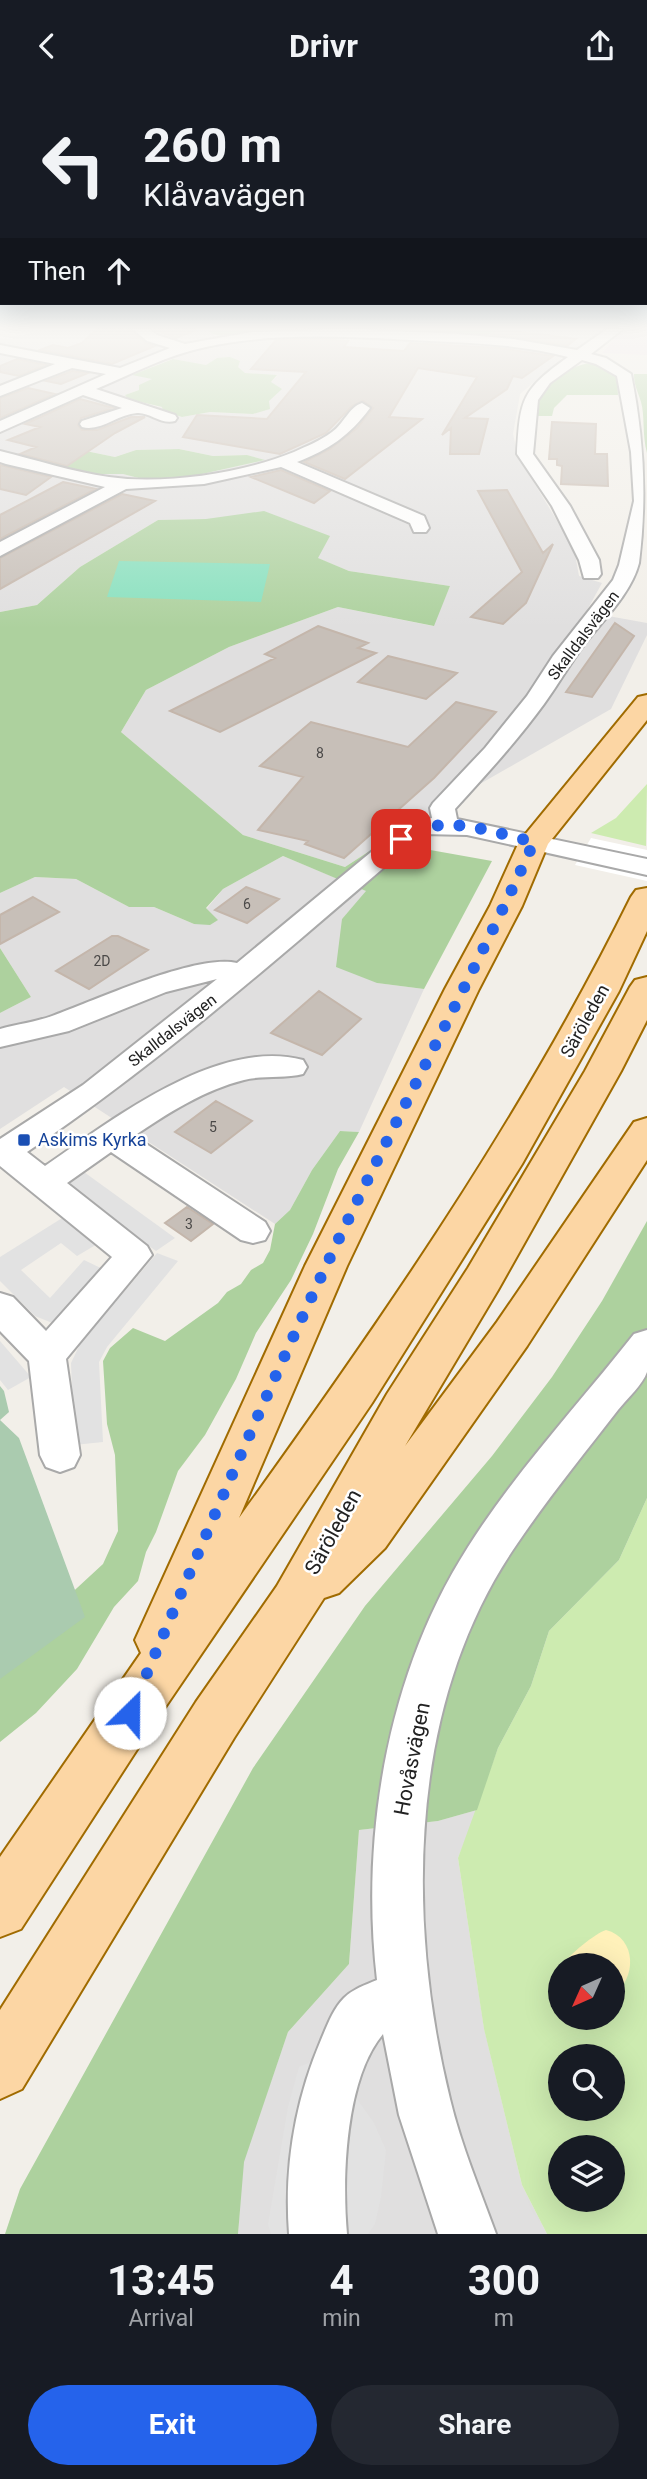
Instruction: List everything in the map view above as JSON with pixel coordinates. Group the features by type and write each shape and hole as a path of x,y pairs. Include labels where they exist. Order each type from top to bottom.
{"main road":[{"path":"130,1713 326,1266 456,1001 506,906 534,842 647,703"},
{"name":"Säröleden","path":"0,1909 130,1713 356,1390 503,1164 602,991 647,897"},
{"name":"Säröleden","path":"0,2067 215,1720 295,1602 403,1407 483,1279 583,1106 647,987"},
{"path":"295,1602 375,1523 519,1324 647,1131"}],"street":[{"path":"0,456 32,466 123,484 176,483 281,461 317,448 344,429"},
{"path":"526,429 525,454 605,565"},
{"name":"Skalldalsvägen","path":"3,1153 93,1092 242,974 414,829 428,825 446,825 442,809 536,700 561,661 610,601 605,565 643,501 635,429"},
{"path":"281,461 418,520 420,528"},
{"path":"11,477 32,466"},
{"path":"0,550 123,484"},
{"path":"446,825 647,867"},
{"path":"2,1039 58,1024 156,986 207,971 228,969 242,974"},
{"path":"45,1182 143,1115 210,1081 246,1070 292,1067"},
{"path":"112,1137 253,1231"},
{"path":"3,1153 45,1182 134,1255 47,1356"},
{"path":"0,1307 47,1356 60,1455"},
{"name":"Hovåsvägen","path":"467,2234 422,2099 406,1997 399,1912 399,1832 404,1781 439,1647 473,1577 498,1537 647,1344"},
{"path":"318,2234 320,2147 335,2070 359,2020 376,2006 406,1997"}],"shaded area":[{"path":"0,429 514,429 518,456 574,549 579,576 602,583 586,612 647,623 647,635 611,709 417,820 345,867 243,835 121,732 146,690 229,647 338,607 433,626 450,586 349,571 317,558 329,537 206,519 158,520 80,567 37,605 0,612","holes":["179,449 213,456 247,455 264,460 193,476 146,480 123,474 93,474 40,464 81,450 115,457 136,450"]},
{"path":"283,856 367,891 342,919 377,983 424,989 359,1132 340,1131 312,1170 290,1210 275,1224 64,1087 0,1129 0,1013 31,997 0,948 0,893 35,877 76,879 129,907 154,907 194,924 223,889"},
{"path":"84,1172 175,1238 156,1251 65,1184"},
{"path":"67,1215 99,1243 77,1256 61,1243 21,1270 50,1298 84,1260 107,1271 60,1326 35,1316 0,1281 0,1257"},
{"path":"157,1253 178,1261 107,1347 99,1362 103,1442 74,1445 71,1363 80,1344"},
{"path":"0,1341 31,1377 8,1390 0,1380"},
{"path":"477,1810 458,1858 484,2028 522,2185 547,2234 238,2234 243,2162 288,2032 349,1964 359,1830 438,1821"},
{"path":"328,2055 290,2234 271,2234 268,2224 288,2107 299,2067"},
{"path":"354,2095 374,2123 386,2150 381,2197 375,2224 368,2234 351,2234 334,2210"}],"green space":[{"path":"644,429 647,429 647,453"},
{"path":"179,449 213,456 247,455 265,460 193,476 146,480 123,474 93,474 39,465 49,459 81,450 115,457 136,450"},
{"path":"264,511 330,536 318,558 349,571 450,586 434,626 338,607 229,647 146,690 121,732 243,835 345,867 417,820 419,848 492,861 424,989 377,983 336,967 342,919 366,891 283,856 223,889 206,908 218,920 210,925 194,924 154,907 129,907 76,879 35,877 0,893 0,612 37,605 80,567 158,520 206,519"},
{"path":"119,561 270,564 261,602 107,597"},
{"path":"647,784 646,846 591,833 616,818"},
{"path":"0,948 31,997 0,1013"},
{"path":"340,1131 359,1132 338,1169 313,1234 291,1280 256,1333 236,1379 205,1435 178,1471 146,1552 138,1581 114,1607 77,1669 36,1713 0,1742 0,1659 103,1564 118,1531 115,1455 107,1424 103,1361 110,1348 133,1328 165,1341 241,1284 251,1270 263,1263 270,1250 275,1224 290,1210 312,1170"},
{"path":"647,1221 647,1498 619,1560 549,1631 531,1686 498,1748 477,1810 438,1821 359,1830 349,1964 288,2032 244,2162 238,2234 5,2234 20,2189 253,1768 365,1606 492,1456 552,1377 602,1301"},
{"path":"0,1386 4,1391 9,1412 0,1420"},
{"path":"0,1420 19,1438 85,1617 0,1679"},
{"path":"647,1498 647,2234 547,2234 522,2185 484,2029 458,1858 498,1748 531,1686 549,1631 619,1560"}],"sand":[{"path":"606,1930 624,1941 630,1959 630,1970 625,1981 625,1953 573,1953"}],"pier":[{"path":"591,838 647,850 647,881 575,865"}],"building":[{"path":"35,429 122,429 67,466 20,454 36,447 8,440"},
{"path":"188,429 330,429 280,454 183,437"},
{"path":"356,429 409,429 345,479 304,462 330,449"},
{"path":"451,429 485,429 479,454 450,454"},
{"path":"551,429 596,429 595,454 607,454 608,486 561,484 562,466 557,465 557,459 549,459"},
{"path":"0,465 51,477 26,495 0,489"},
{"path":"281,470 330,491 314,503 251,477"},
{"path":"63,482 96,489 0,539 0,515"},
{"path":"507,490 543,553 553,544 526,603 503,624 471,617 522,572 478,491"},
{"path":"122,494 155,501 0,589 0,558"},
{"path":"615,623 634,636 592,697 566,692"},
{"path":"318,626 368,643 358,648 376,653 220,732 170,711 275,658 265,654"},
{"path":"388,656 457,673 426,699 358,682"},
{"path":"456,702 496,712 434,778 344,858 305,844 308,841 258,830 303,777 260,766 311,722 408,747"},
{"path":"246,887 279,899 247,923 215,910"},
{"path":"33,897 59,912 0,944 0,915"},
{"path":"112,936 118,936 148,950 89,989 56,971"},
{"path":"319,991 361,1019 322,1055 271,1033"},
{"path":"216,1101 252,1121 211,1153 175,1132"},
{"path":"187,1207 213,1224 191,1241 165,1223"}],"place":[{"name":"Askims Kyrka","path":"24,1140"}],"route":[{"path":"130,1713 326,1266 462,989 506,906 534,842 446,825 428,825 414,829 401,839"}]}
